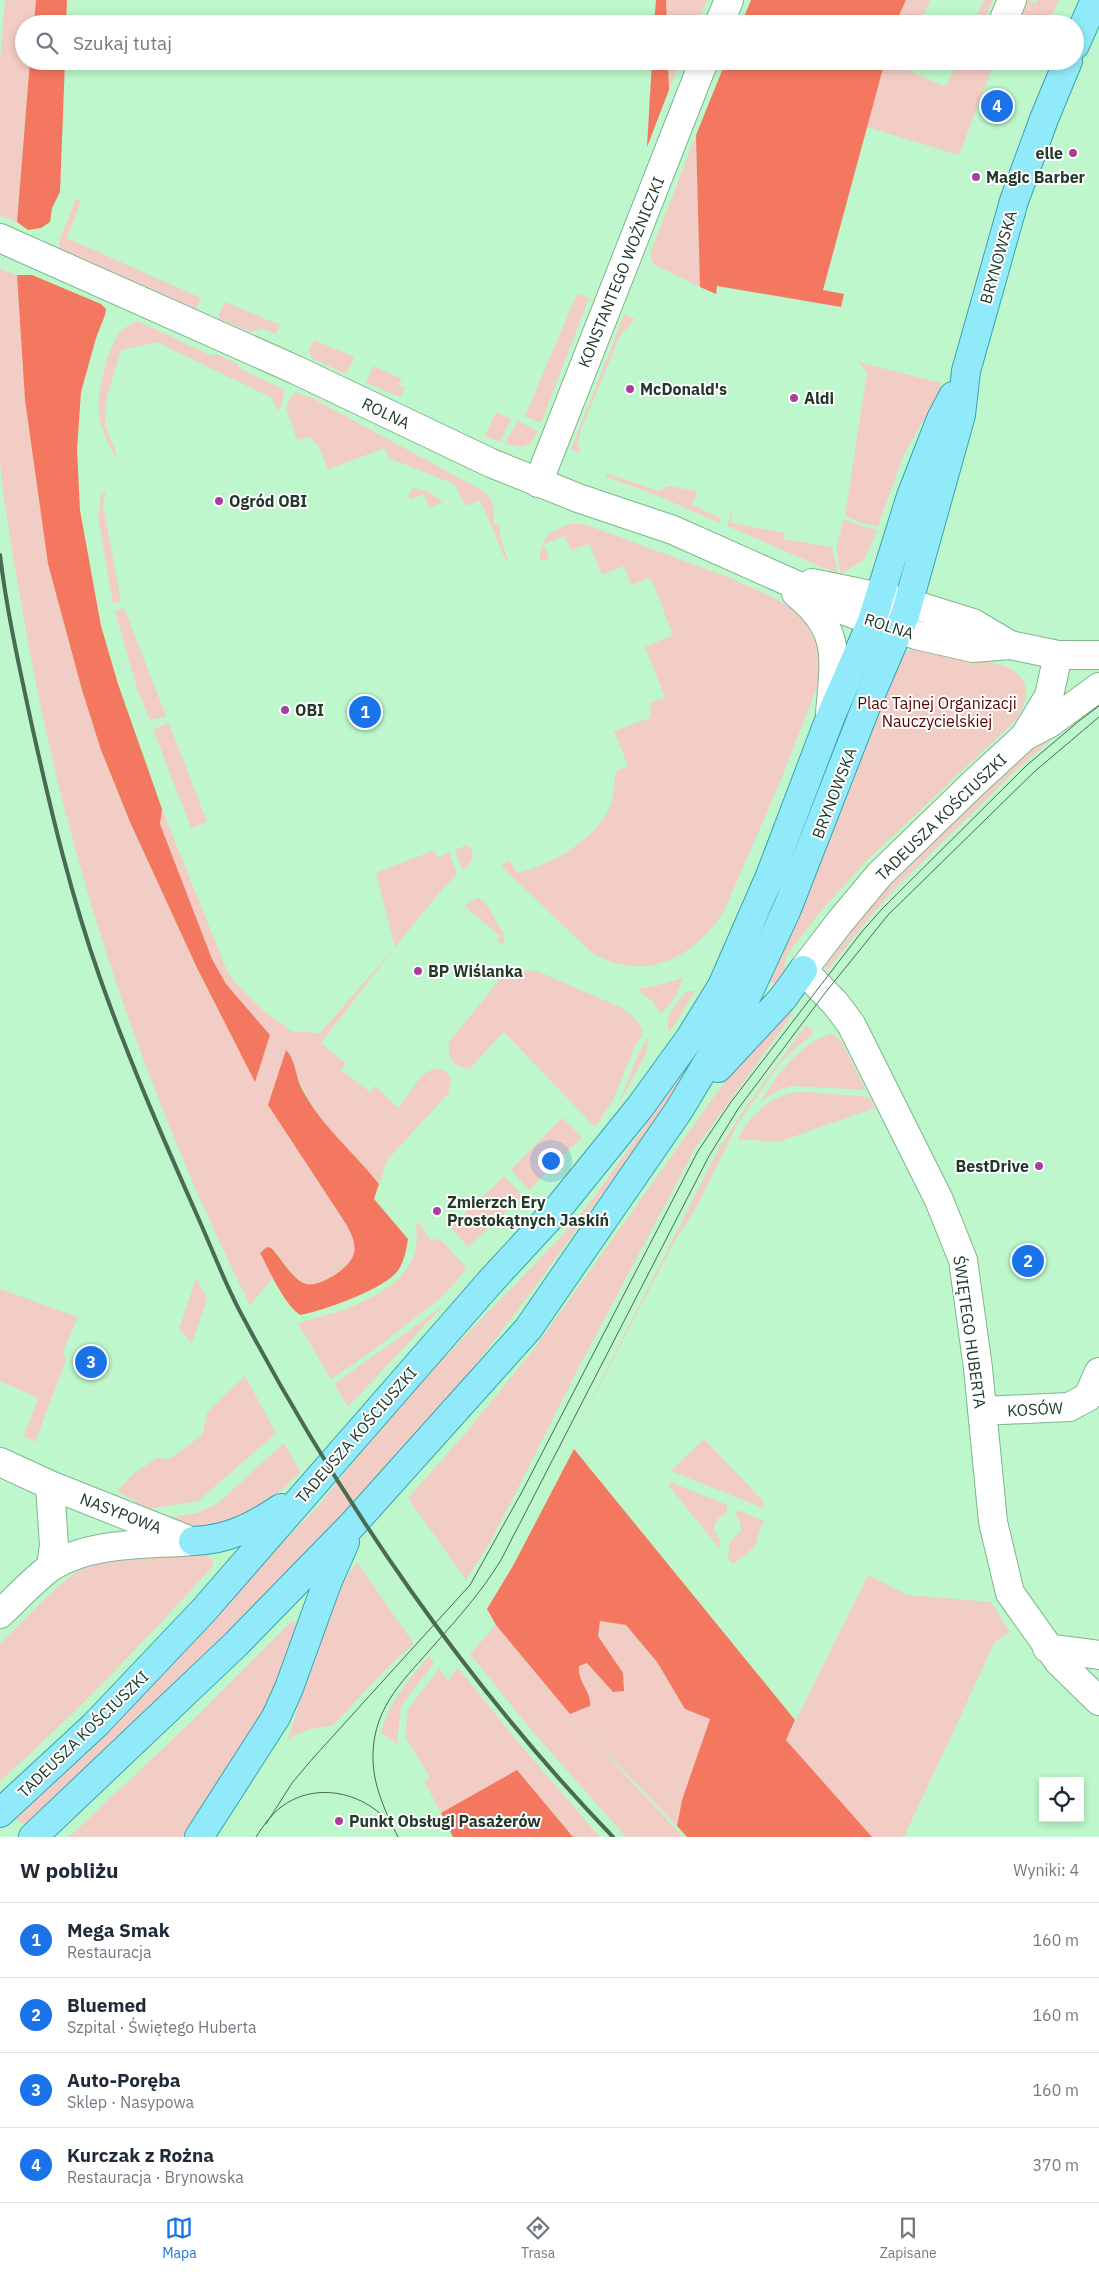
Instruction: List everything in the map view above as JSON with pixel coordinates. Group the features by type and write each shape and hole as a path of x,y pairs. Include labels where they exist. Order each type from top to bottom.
{"main road":[{"path":"1084,25 1095,0"},
{"name":"BRYNOWSKA","path":"679,1110 752,988 814,845 871,694 900,630 961,415 966,371 1014,201 1044,118 1064,70"},
{"name":"BRYNOWSKA","path":"690,1038 722,986 770,876 830,718 876,610 911,496 941,419 966,371"},
{"path":"42,1829 236,1644 353,1524 528,1329 679,1110 782,998 803,970"},
{"name":"TADEUSZA KOŚCIUSZKI","path":"7,1807 95,1725 146,1673 490,1282 560,1206 640,1107 690,1038"},
{"path":"193,1541 224,1538 254,1526 309,1489"},
{"path":"199,1837 276,1717 290,1688 327,1583 353,1524"}],"street":[{"path":"723,15 729,0"},
{"path":"1006,15 1012,0"},
{"name":"KONSTANTEGO WOŹNICZKI","path":"538,483 700,70"},
{"name":"ROLNA","path":"0,238 296,370 491,463 538,483 673,530 776,576 876,610 900,630 973,648 1010,645 1058,655 1099,655"},
{"path":"776,576 807,602 821,617 830,634 834,660 830,718"},
{"name":"ROLNA","path":"876,610 909,603 973,623 1010,645"},
{"path":"1025,736 1049,696 1058,655"},
{"name":"TADEUSZA KOŚCIUSZKI","path":"803,970 839,922 880,874 1025,736 1050,723 1099,688"},
{"name":"ŚWIĘTEGO HUBERTA","path":"803,970 835,1003 851,1024 939,1200 963,1260 982,1411 993,1522 1010,1593 1047,1648 1066,1671 1099,1701"},
{"name":"KOSÓW","path":"982,1411 1069,1407 1088,1397 1099,1372"},
{"name":"NASYPOWA","path":"0,1462 50,1485 193,1541"},
{"path":"50,1485 54,1545 51,1567"},
{"path":"0,1614 51,1567 81,1553 114,1547 193,1541"},
{"path":"1047,1648 1099,1655"}],"green space":[{"path":"5,0 36,0 35,15 15,15 15,70 29,70 17,222 0,216 0,60"},
{"path":"666,0 707,0 701,15 667,15"},
{"path":"906,0 930,0 924,15 899,15"},
{"path":"984,0 993,0 986,15 978,15"},
{"path":"1021,0 1029,0 1036,3 1038,0 1059,0 1052,15 1016,15"},
{"path":"668,70 677,70 669,90"},
{"path":"883,70 908,70 946,87 953,70 991,70 959,155 867,127"},
{"path":"696,135 700,287 653,264 650,254"},
{"path":"76,199 81,201 67,238 201,298 196,309 60,249 59,241"},
{"path":"0,269 17,275 25,400 48,564 82,690 101,750 130,822 197,968 255,1081 270,1035 226,984 212,959 160,824 162,809 227,971 236,984 264,1011 291,1031 320,1033 395,947 321,1043 346,1064 341,1070 370,1092 375,1086 398,1108 422,1075 436,1068 447,1072 451,1079 448,1094 388,1159 379,1184 319,1115 301,1084 294,1065 268,1105 346,1224 352,1235 355,1250 352,1259 341,1271 325,1280 310,1285 304,1284 296,1278 275,1251 260,1253 273,1278 250,1305 211,1223 175,1140 142,1055 112,970 61,796 41,708 24,619 2,482 0,463"},
{"path":"577,294 589,298 541,423 525,416"},
{"path":"225,302 280,325 275,334 262,328 251,332 218,318"},
{"path":"624,315 634,318 619,338 581,430 578,443 580,454 571,449"},
{"path":"138,321 212,356 216,354 238,364 239,368 285,390 280,409 277,410 272,398 157,342 121,350 107,396 105,425 117,455 114,455 100,422 100,388 106,362 116,339 121,331"},
{"path":"314,340 354,357 346,374 311,358 309,349"},
{"path":"858,362 941,383 937,397 904,454 878,526 865,524 845,516 867,372"},
{"path":"373,366 402,379 398,385 405,388 400,397 366,383"},
{"path":"296,392 314,399 485,492 494,507 493,524 500,525 500,536 508,560 506,561 480,500 466,506 454,484 389,458 385,448 328,469 318,444 308,437 297,440 286,408 291,396"},
{"path":"496,412 511,419 500,442 485,436"},
{"path":"518,421 538,431 530,444 522,447 504,444"},
{"path":"607,473 658,491 669,486 697,491 692,505 721,518 719,523 656,495 606,477"},
{"path":"414,488 427,491 443,502 429,508 424,494 409,500 409,493"},
{"path":"106,492 103,505 121,601 113,604 98,516 101,495"},
{"path":"734,506 731,523 785,533 784,539 832,547 838,574 727,526"},
{"path":"844,519 877,530 864,560 841,574 836,548"},
{"path":"572,523 587,525 730,578 797,610 815,633 822,663 819,682 781,780 724,911 712,928 682,954 666,962 648,966 630,966 610,961 591,952 501,866 510,861 517,873 530,870 570,850 593,831 609,809 617,771 628,766 614,731 650,718 651,702 665,698 645,647 673,635 651,578 631,585 624,566 602,575 589,544 571,550 564,536 544,544 549,559 539,561 542,546 548,536 552,532"},
{"path":"124,608 166,716 150,720 138,692 115,611"},
{"name":"Plac Tajnej Organizacji Nauczycielskiej","path":"921,648 1002,665 1012,670 1019,675 1026,688 1026,696 1021,712 1015,721 865,862 820,912 787,955 784,964 787,972 778,983 765,982 897,658 905,652"},
{"path":"1075,719 1012,774 902,882 874,912 826,972 827,957 894,878 1045,736"},
{"path":"169,723 207,822 191,828 153,729"},
{"path":"467,845 473,852 473,855 469,865 462,870 455,850"},
{"path":"435,850 437,858 449,852 457,874 395,947 376,873"},
{"path":"477,898 484,901 504,934 504,944 497,942 500,936 464,906"},
{"path":"517,966 520,971 537,971 620,1007 635,1018 642,1028 642,1036 635,1046 612,1102 595,1127 504,1032 469,1069 459,1066 450,1057 449,1042 501,978"},
{"path":"683,978 676,996 661,1014 652,1001 640,992 640,988"},
{"path":"695,991 670,1032 667,1022 671,1012 686,992"},
{"path":"788,1010 793,1014 694,1150 581,1363 489,1544 466,1580 408,1498 465,1434 534,1349 728,1077"},
{"path":"806,1025 813,1031 813,1034 780,1063 737,1125 697,1206 673,1244 566,1450 719,1148 748,1104"},
{"path":"711,1034 709,1044 536,1286 463,1380 378,1479 281,1581 180,1681 27,1827 15,1818 110,1729 172,1664 264,1562 319,1505 386,1422 433,1369 560,1238 589,1204"},
{"path":"832,1034 840,1039 866,1090 792,1086 779,1090 761,1101 790,1061 810,1044"},
{"path":"649,1035 646,1054 619,1103 638,1054"},
{"path":"805,1092 869,1097 875,1108 778,1142 737,1139 757,1113 773,1100 793,1093"},
{"path":"562,1118 582,1137 529,1190 511,1170"},
{"path":"504,1176 523,1196 468,1247 451,1227"},
{"path":"419,1222 431,1240 440,1239 465,1266 466,1270 443,1296 371,1352 331,1379 298,1324 360,1303 387,1288 398,1279 407,1268 413,1256 417,1242 416,1225"},
{"path":"196,1278 207,1299 192,1343 179,1329"},
{"path":"0,1289 78,1317 63,1352 66,1360 35,1442 24,1436 38,1398 0,1381"},
{"path":"443,1306 348,1407 334,1384"},
{"path":"245,1376 276,1433 198,1501 149,1509 117,1491 134,1473 157,1458 170,1459 203,1434 207,1413"},
{"path":"704,1439 764,1502 763,1508 671,1471"},
{"path":"284,1443 301,1472 257,1512 225,1527 182,1530 163,1519 197,1513 218,1503"},
{"path":"670,1482 727,1505 726,1514 717,1520 714,1527 720,1540 719,1548 669,1486"},
{"path":"737,1510 765,1521 760,1528 755,1547 733,1564 728,1558 730,1541 741,1531 740,1521 736,1515"},
{"path":"205,1554 212,1559 213,1566 110,1676 0,1781 0,1644 54,1590 86,1567 128,1558"},
{"path":"357,1562 414,1644 395,1660 332,1726 311,1729 297,1734 288,1740 323,1625 344,1582"},
{"path":"868,1575 907,1595 991,1602 1010,1632 995,1642 904,1837 872,1837 786,1740"},
{"path":"600,1620 626,1625 657,1662 685,1709 710,1719 682,1800 677,1826 580,1726 683,1837 626,1837 533,1732 470,1654 496,1625 571,1714 590,1706 589,1695 580,1677 579,1666 587,1663 594,1669 623,1673 598,1636"},
{"path":"292,1621 297,1623 298,1626 277,1698 183,1837 69,1837 191,1722"},
{"path":"429,1656 434,1663 401,1706 397,1744 381,1733 385,1721 400,1691"},
{"path":"458,1668 517,1741 600,1837 573,1837 517,1771 441,1813 424,1781 430,1777 405,1737 408,1709 439,1669 448,1680"}],"shaded area":[{"path":"36,0 67,0 66,15 35,15"},
{"path":"656,0 666,0 667,15 655,15"},
{"path":"751,0 906,0 899,15 745,15"},
{"path":"29,70 65,70 60,192 52,208 50,222 41,228 28,230 17,222"},
{"path":"651,70 668,70 669,90 647,147"},
{"path":"722,70 883,70 823,290 844,294 841,307 717,286 716,294 700,287 696,135"},
{"path":"17,275 32,275 101,304 106,309 81,392 77,450 80,510 101,626 118,684 162,809 160,824 212,959 226,984 270,1035 255,1082 197,968 130,822 101,750 82,690 48,564 25,400"},
{"path":"286,1050 292,1058 302,1089 318,1115 379,1184 374,1199 408,1239 404,1258 399,1269 382,1284 339,1304 300,1315 288,1303 260,1253 267,1247 271,1248 296,1278 306,1284 312,1284 319,1283 334,1275 352,1259 354,1241 346,1224 268,1105"},
{"path":"574,1449 795,1720 786,1740 872,1837 687,1837 677,1826 682,1800 710,1719 685,1709 657,1662 626,1625 600,1621 598,1636 623,1673 624,1691 613,1692 587,1663 579,1666 580,1677 589,1696 590,1706 570,1714 496,1625 487,1609 514,1564"},
{"path":"517,1770 573,1837 453,1837 441,1813"}],"tram line":[{"path":"266,1824 292,1783 314,1757 470,1585 523,1490 698,1151 731,1102 860,934 882,909 1027,765 1099,706"},
{"path":"398,1837 380,1797 373,1765 375,1737 385,1707 403,1681 478,1593 501,1560 709,1156 738,1109 825,993 888,915 1034,772 1099,717"},
{"path":"256,1837 267,1821 281,1807 294,1799 322,1792 336,1793 364,1802 387,1820"}],"railway":[{"path":"0,555 14,641 39,758 62,853 80,916 111,1008 134,1067 231,1293 282,1388 323,1457 411,1591 508,1718 559,1779 613,1837"}],"place":[{"name":"Kurczak z Rożna","path":"997,106"},
{"name":"elle","path":"1073,153"},
{"name":"Magic Barber","path":"976,177"},
{"name":"McDonald's","path":"630,389"},
{"name":"Aldi","path":"794,398"},
{"name":"Ogród OBI","path":"219,501"},
{"name":"OBI","path":"285,710"},
{"name":"Mega Smak","path":"365,712"},
{"name":"BP Wiślanka","path":"418,971"},
{"name":"BestDrive","path":"1039,1166"},
{"name":"Zmierzch Ery Prostokątnych Jaskiń","path":"437,1211"},
{"name":"Bluemed","path":"1028,1261"},
{"name":"Auto-Poręba","path":"91,1362"},
{"name":"Punkt Obsługi Pasażerów","path":"339,1821"}]}
